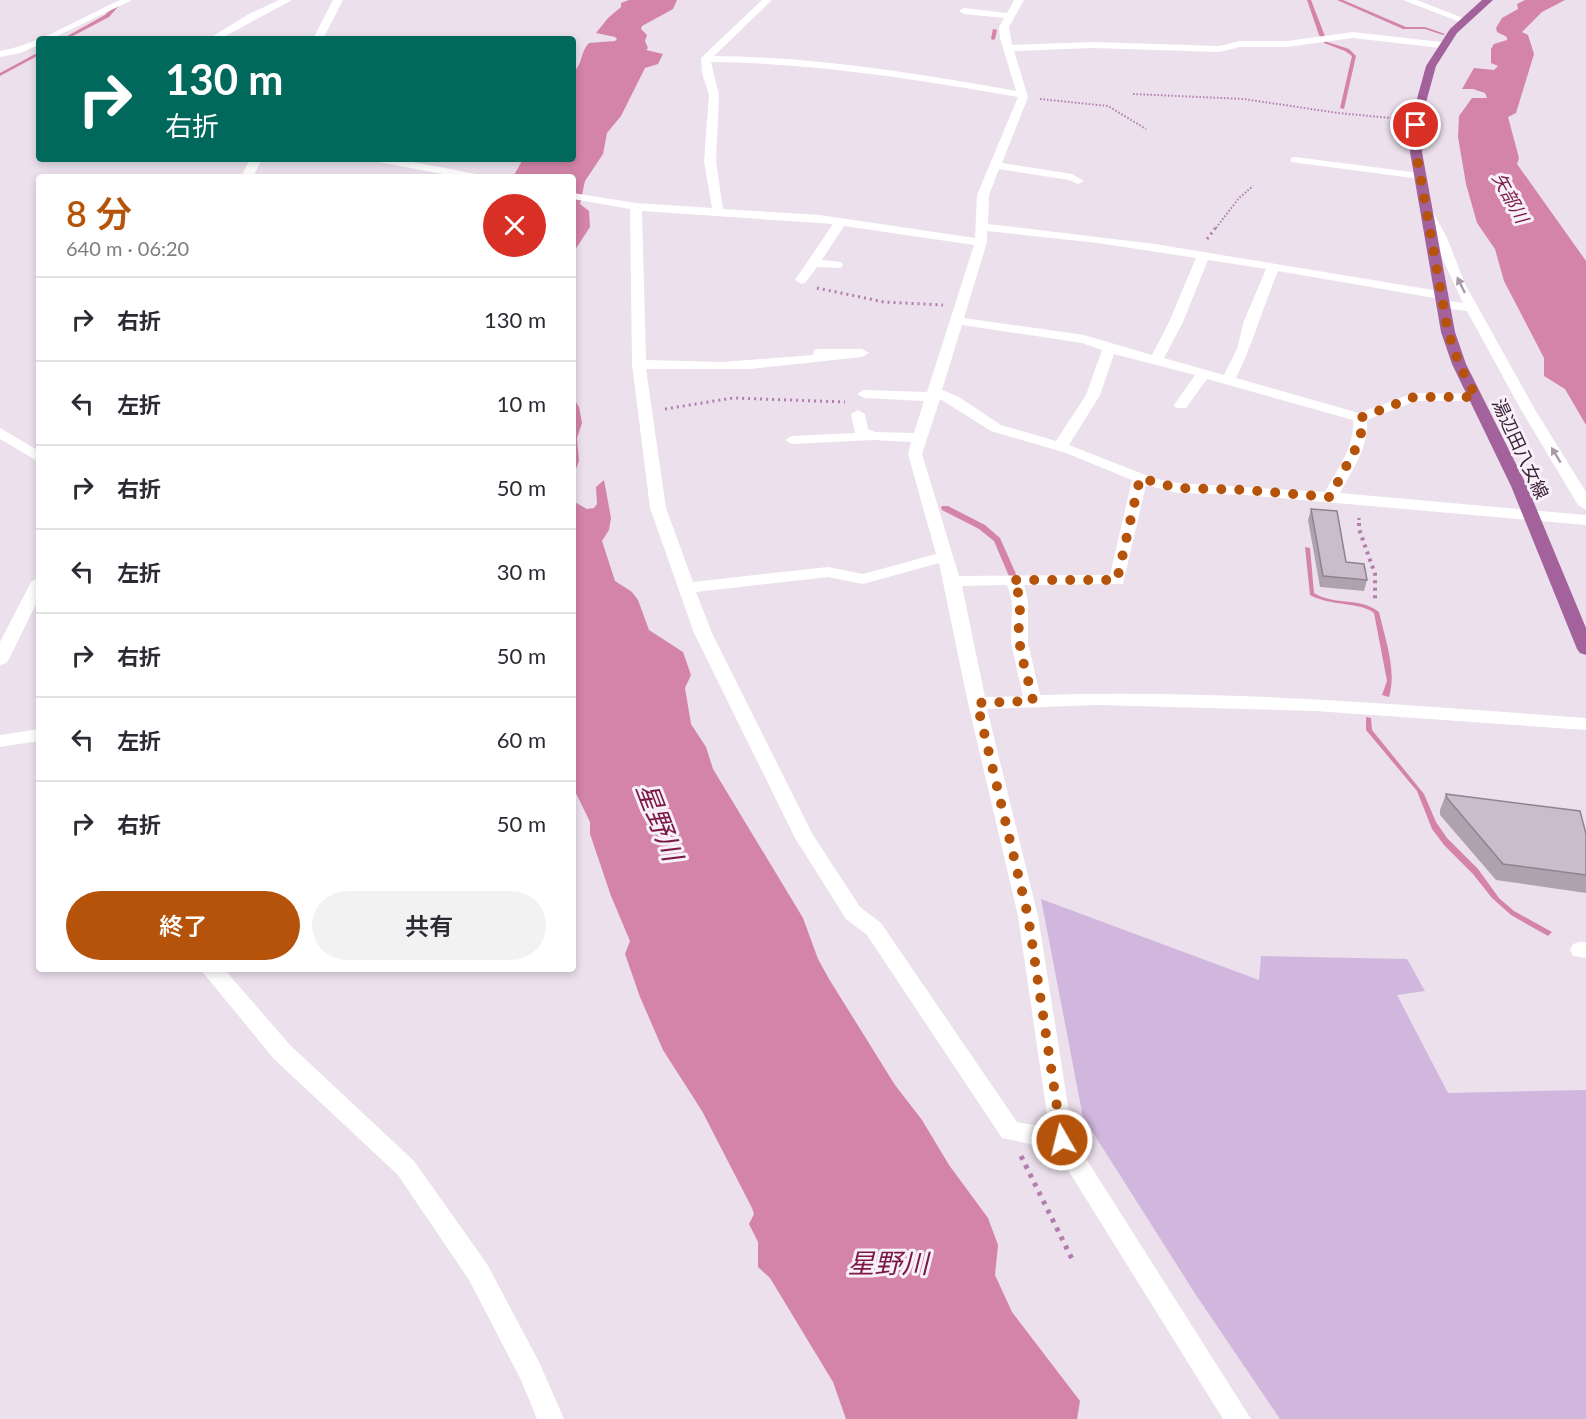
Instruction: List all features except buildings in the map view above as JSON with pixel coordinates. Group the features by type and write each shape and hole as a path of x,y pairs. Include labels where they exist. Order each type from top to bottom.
{"main road":[{"name":"湯辺田八女線","path":"1488,0 1463,20 1441,45 1429,68 1420,96 1416,152 1448,332 1459,364 1519,486 1586,649"}],"street":[{"path":"50,36 127,0"},
{"path":"218,36 252,16 287,0"},
{"path":"320,36 338,0"},
{"path":"706,59 767,0"},
{"path":"1019,0 1004,27 1023,96 983,195 981,242 915,454 953,581 977,703 1028,916 1062,1140 1238,1419"},
{"path":"1408,0 1463,20"},
{"path":"964,10 1011,16"},
{"path":"1008,48 1093,45 1173,50 1219,49 1240,44 1287,44 1353,35 1441,45"},
{"path":"0,54 36,42"},
{"path":"26,47 36,47"},
{"path":"706,59 820,64 913,75 1023,96"},
{"path":"706,59 707,73 714,95 710,160 718,212"},
{"path":"1295,160 1420,177"},
{"path":"395,162 460,174"},
{"path":"995,165 1072,177 1078,181"},
{"path":"576,197 636,207 759,214 981,242"},
{"path":"636,207 639,364 658,508 703,633 805,838 853,913 874,929 1010,1131 1062,1140"},
{"path":"1425,208 1441,238 1459,284 1527,408 1586,505"},
{"path":"801,280 840,223"},
{"path":"983,227 1061,233 1199,255 1473,308"},
{"path":"1155,360 1176,322 1199,255"},
{"path":"814,263 837,266"},
{"path":"1228,380 1244,349 1251,321 1273,268"},
{"path":"960,314 1084,339 1360,418 1414,397 1476,397"},
{"path":"1060,447 1093,395 1109,348"},
{"path":"639,364 690,368 739,367 862,353 819,352"},
{"path":"1181,405 1204,373"},
{"path":"873,436 861,431 858,404 935,395 954,400 996,428 1060,447 1140,478 1177,488 1245,490 1586,520"},
{"path":"1330,497 1357,446 1361,434 1360,418"},
{"path":"0,432 36,456"},
{"path":"792,440 873,436 920,438"},
{"path":"953,581 1117,580 1140,478"},
{"path":"686,588 828,572 863,579 946,556"},
{"path":"1012,580 1019,591 1022,605 1018,636 1033,701"},
{"path":"0,659 36,588"},
{"path":"977,703 1097,699 1315,705 1586,724"},
{"path":"0,741 36,735"},
{"path":"214,972 282,1052 406,1168 478,1272 530,1371 551,1419"}],"path":[{"path":"1133,94 1244,99 1338,113 1417,120"},
{"path":"1023,96 1108,106 1146,129"},
{"path":"1199,255 1239,198 1253,186"},
{"path":"801,280 806,286 857,297 884,302 895,301 960,314"},
{"path":"645,412 733,398 858,404"},
{"path":"1360,499 1359,529 1375,574 1375,601"},
{"path":"1010,1131 1074,1263"}],"shaded area":[{"path":"1041,899 1259,980 1261,956 1407,959 1425,991 1397,995 1448,1093 1586,1090 1586,1419 1280,1419 1196,1295 1083,1117"}],"water":[{"path":"629,0 677,0 673,9 642,26 641,29 647,35 645,41 648,48 646,50 663,54 658,64 645,68 621,116 607,133 603,154 585,181 580,204 589,211 590,227 576,248 576,174 515,174 521,162 576,162 576,69 589,43 617,39 596,33 621,7 621,3"},
{"name":"矢部川","path":"1525,0 1565,0 1542,12 1522,32 1528,35 1534,54 1516,113 1508,117 1519,158 1517,164 1586,261 1586,425 1565,389 1544,376 1544,358 1504,281 1495,249 1477,223 1466,184 1458,137 1459,116 1472,98 1487,98 1485,93 1473,89 1462,89 1474,68 1494,70 1498,66 1491,63 1491,49 1494,44 1507,40 1507,37 1497,32 1496,28 1502,18 1518,9 1517,4"},
{"path":"576,402 582,423 577,438 579,461 576,469"},
{"name":"星野川","path":"604,480 611,518 609,530 602,541 615,581 632,592 638,600 649,630 683,652 691,675 685,688 691,724 706,747 713,769 803,918 818,959 829,979 895,1085 922,1120 949,1165 988,1218 998,1245 995,1275 1012,1312 1080,1401 1077,1419 846,1419 833,1382 770,1278 758,1267 758,1242 749,1224 754,1214 752,1208 702,1111 663,1050 640,997 625,954 630,941 611,896 590,834 590,822 576,793 576,503 587,509 594,508 597,504 596,487"},
{"path":"1305,547 1310,548 1314,593 1330,599 1372,607 1379,612 1391,665 1389,697 1382,695 1387,681 1374,613 1361,607 1326,601 1310,595"},
{"path":"1366,717 1371,718 1372,730 1424,794 1436,822 1447,838 1478,869 1499,898 1514,911 1552,932 1548,936 1511,915 1492,898 1473,874 1444,845 1432,829 1417,791 1366,730"}],"waterway":[{"path":"70,36 107,16 122,0"},
{"path":"1309,0 1324,38"},
{"path":"1339,0 1405,28 1425,28 1443,34"},
{"path":"993,39 995,30"},
{"path":"1326,42 1347,50 1354,56 1342,108"},
{"path":"0,75 36,55"},
{"path":"945,508 982,527 997,540 1012,574"}],"route":[{"path":"1062,1140 1028,916 977,703 1033,701 1018,636 1022,605 1019,591 1012,580 1117,580 1140,478 1177,488 1245,490 1330,497 1357,446 1361,434 1360,418 1414,397 1476,397 1459,364 1448,332 1440,296 1416,152 1416,125"}]}
